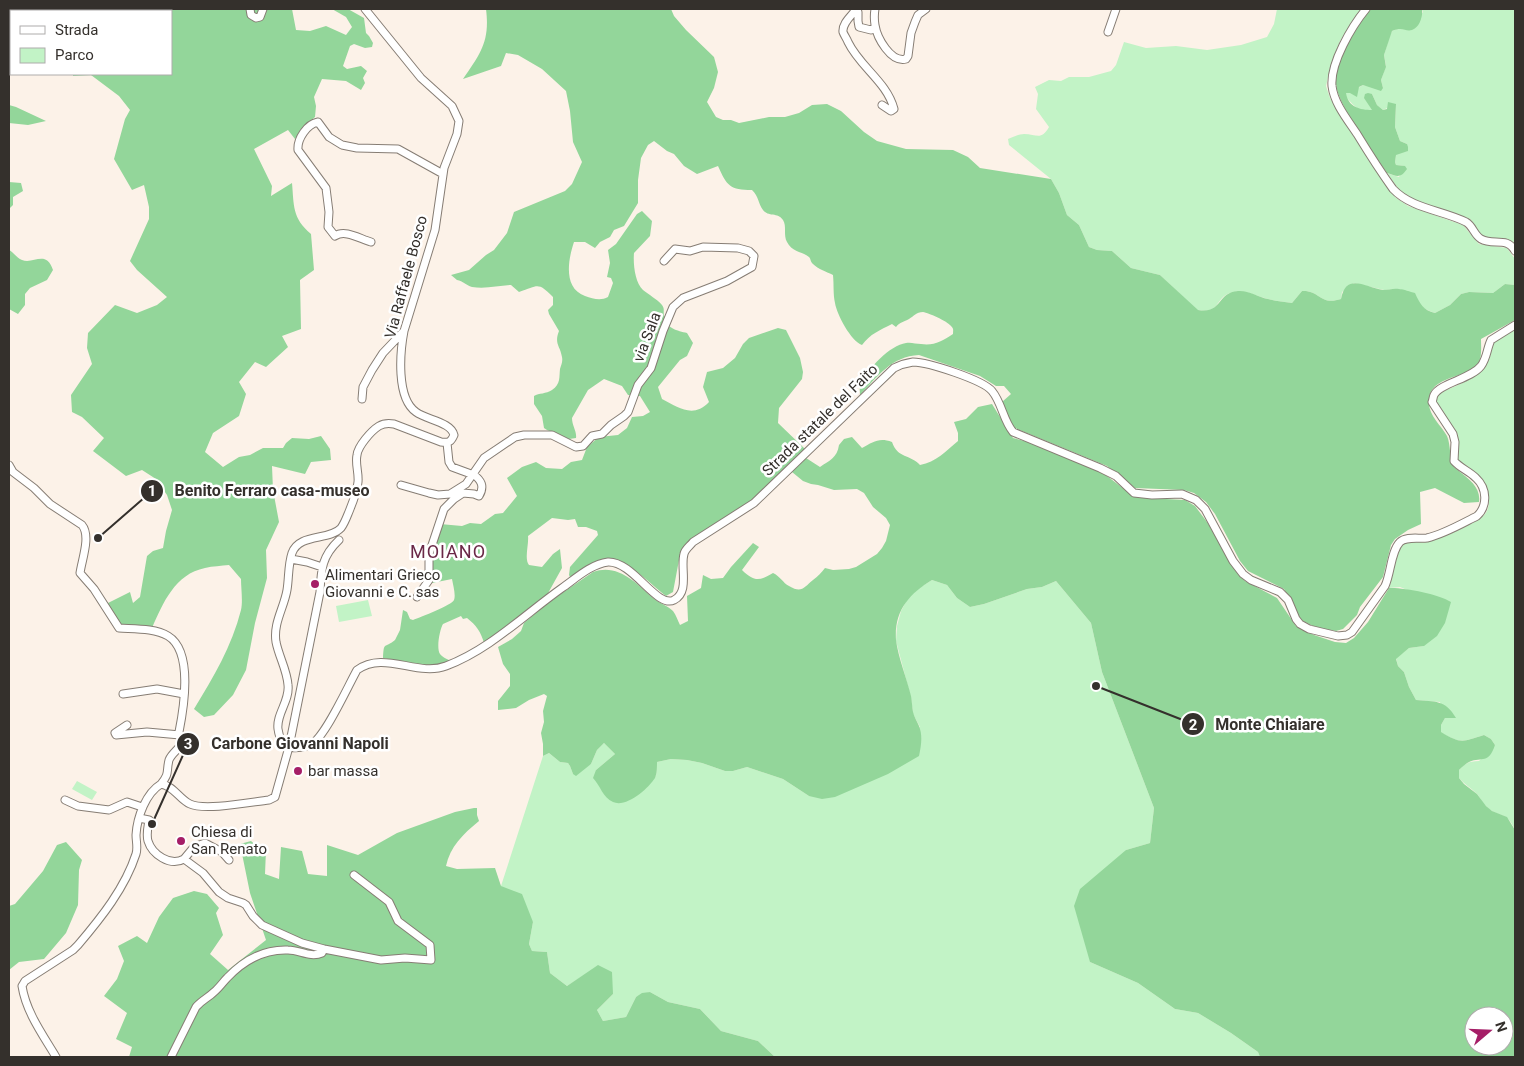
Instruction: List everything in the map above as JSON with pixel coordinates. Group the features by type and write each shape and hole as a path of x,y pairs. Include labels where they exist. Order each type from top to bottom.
{"street":[{"path":"250,9 252,15 256,18 260,17 263,9"},
{"name":"Via Raffaele Bosco","path":"365,9 421,78 448,102 459,121 457,134 444,168 435,230 401,345 401,376 408,402 417,412 453,430 454,435 451,442 447,443"},
{"path":"875,9 875,28 882,42 890,53 901,60 906,59 908,56 911,33 918,15 923,11"},
{"path":"1108,32 1116,9"},
{"path":"1366,9 1349,33 1334,70 1332,83 1334,94 1342,110 1392,189 1400,197 1468,223 1482,240 1510,244 1515,251"},
{"path":"875,28 870,30 859,27 858,12 854,12 844,24 843,31 854,54 876,77 890,98 894,109 891,111 882,105"},
{"path":"371,242 340,232 335,236 328,227 329,212 326,188 298,150 299,140 312,124 318,122 329,138 342,145 357,148 398,149 443,174"},
{"name":"via Sala","path":"473,475 484,458 515,437 524,435 552,435 576,447 580,447 592,436 602,434 628,412 638,385 651,368 674,307 682,298 727,282 752,267 754,256 749,251 738,248 703,247 690,251 674,249 664,261"},
{"name":"Strada statale del Faito","path":"289,747 305,746 319,737 332,718 357,670 364,664 384,663 431,670 463,659 478,651 595,566 608,562 616,563 633,573 659,598 666,602 673,601 682,589 684,555 686,549 693,542 754,503 894,368 913,362 955,373 983,384 992,391 1008,427 1013,432 1116,476 1134,493 1152,495 1182,494 1196,500 1204,509 1243,574 1280,592 1288,600 1296,619 1309,629 1338,636 1346,635 1352,632 1385,586 1399,543 1404,539 1436,536 1482,512 1485,506 1482,486 1478,479 1458,466 1454,460 1455,442 1453,434 1432,402 1434,394 1440,389 1475,372 1481,366 1491,340 1515,325"},
{"path":"362,399 363,387 372,370 383,353 404,331"},
{"path":"289,747 283,743 278,728 278,720 284,707 289,687 276,641 275,630 287,589 293,550 298,544 340,528 346,520 354,500 358,481 356,456 360,446 380,425 387,423 447,443 449,462 452,467 473,475 482,484 483,490 479,496 463,493 444,509 429,554 429,580 417,597"},
{"path":"9,465 13,472 34,488 50,504 82,525 85,529 87,537 80,573 94,589 119,628 155,632 168,636 177,644 184,660 185,679 180,735 183,739 182,743 170,759 167,777 156,788 142,808 136,834 136,853 124,881 112,902 78,945 25,981 22,986 30,1012 56,1057"},
{"path":"401,485 438,495 450,494 466,484 473,475"},
{"path":"161,784 167,785 188,803 206,807 269,800 274,797 289,747 320,592 322,567 326,556 339,540"},
{"path":"291,559 322,567"},
{"path":"124,694 157,689 184,694"},
{"path":"127,725 118,730 115,733 116,735 147,732 180,735"},
{"path":"65,800 78,806 109,810 127,802 142,808"},
{"path":"140,818 149,820 148,842 160,856 170,862 184,860 194,847 205,843 222,852 228,860"},
{"path":"184,860 204,873 219,892 228,898 246,905 262,925 302,943 381,960 405,958 431,960 430,945 398,921 390,902 354,875"},
{"path":"171,1057 196,1007 207,996 214,993 227,977 249,959 261,953 280,950 296,950 317,955 322,953 324,949"}],"green space":[{"path":"292,9 296,30 310,31 326,26 346,35 352,27 346,17 332,9 348,9 364,18 366,33 373,43 372,47 365,48 354,44 350,46 343,66 347,69 361,66 367,71 363,78 365,83 361,90 346,81 322,79 314,97 316,106 315,117 301,129 295,139 288,130 254,149 272,186 271,196 292,183 297,217 311,234 314,270 300,280 301,329 282,336 288,347 266,367 255,362 239,382 246,394 239,416 213,433 205,452 223,467 239,457 250,455 263,448 283,448 292,438 309,439 321,436 330,449 331,460 311,462 305,474 272,466 273,490 279,522 266,550 267,578 255,623 246,670 233,695 214,715 204,717 194,709 215,674 233,636 242,606 241,579 229,565 208,567 195,571 186,576 171,591 152,628 118,624 106,604 130,592 133,603 140,597 147,556 153,551 163,548 172,510 167,495 156,479 142,470 126,476 93,451 104,438 82,417 72,412 71,395 92,364 87,348 88,333 115,305 137,313 157,305 167,297 137,270 130,261 149,219 149,207 144,185 132,190 114,159 125,119 130,110 119,96 91,75 172,75 172,10 44,10"},
{"path":"486,9 671,9 674,16 686,30 714,57 718,72 714,88 707,102 716,117 739,123 769,117 785,117 799,113 812,105 827,104 841,111 877,141 906,149 953,150 968,157 980,168 1051,179 1059,193 1067,215 1079,225 1089,247 1097,250 1112,251 1131,268 1160,275 1198,310 1212,309 1226,295 1238,291 1271,300 1292,303 1302,291 1308,291 1329,301 1334,301 1341,299 1347,286 1357,283 1383,290 1403,289 1415,293 1422,306 1435,313 1450,305 1461,294 1469,292 1493,293 1505,284 1515,285 1515,320 1481,339 1480,360 1474,368 1441,382 1430,394 1430,408 1433,416 1447,436 1454,467 1477,488 1479,502 1464,503 1435,488 1420,492 1421,524 1395,539 1391,545 1383,577 1360,607 1357,615 1343,629 1336,631 1317,628 1301,620 1284,589 1248,571 1240,561 1215,514 1206,502 1194,493 1184,490 1135,488 1107,466 1015,428 1011,425 1002,402 1011,394 1004,386 996,386 980,376 919,355 909,356 893,363 860,395 860,386 864,377 893,348 906,343 930,344 938,342 953,334 952,327 938,318 921,312 896,327 892,324 879,330 862,345 858,343 845,327 836,308 833,275 817,267 809,257 794,250 789,245 786,239 784,222 781,218 765,212 752,190 730,186 718,166 697,174 684,166 674,154 654,141 648,145 641,158 638,180 638,203 624,226 614,230 610,237 600,242 595,248 585,242 574,242 569,265 570,280 573,287 578,292 591,298 600,299 608,297 613,283 611,278 607,277 610,263 608,250 616,244 637,214 642,211 652,221 650,236 634,253 636,278 640,287 662,305 665,320 669,326 687,333 693,343 687,356 680,360 658,387 662,399 691,411 703,407 709,402 703,387 707,372 723,368 735,358 749,338 778,328 786,330 800,358 803,372 802,379 779,408 778,423 805,449 761,493 687,545 679,560 673,592 666,596 628,566 611,560 593,563 570,577 570,567 598,535 597,531 586,527 578,527 575,519 552,518 528,536 527,551 529,565 542,567 560,549 562,568 547,595 484,643 478,629 467,618 463,619 461,616 443,624 438,647 440,654 451,661 434,666 421,666 383,658 384,647 395,640 400,630 403,610 413,620 442,608 455,598 452,579 432,583 430,575 427,573 440,524 462,526 470,523 481,524 495,514 503,513 517,496 507,478 522,467 536,462 546,468 562,469 571,462 582,460 587,447 599,437 618,435 627,428 632,417 643,416 650,412 640,396 628,395 622,386 604,379 588,390 572,418 576,438 569,439 544,428 542,416 534,404 534,396 555,388 559,380 562,360 557,342 559,331 548,310 553,305 553,297 538,286 519,292 511,285 487,288 472,287 451,275 469,270 494,250 507,233 514,212 565,191 572,184 582,162 573,142 566,91 542,69 518,55 506,53 501,66 463,79 483,46 487,30"},
{"path":"1277,9 1361,9 1340,41 1330,68 1326,86 1330,98 1395,197 1408,206 1463,225 1479,244 1507,248 1515,259 1515,285 1505,284 1493,293 1469,292 1461,294 1450,305 1435,313 1421,306 1400,289 1384,290 1354,283 1342,292 1341,299 1334,301 1329,301 1308,291 1302,291 1292,303 1271,300 1240,291 1225,296 1210,310 1197,310 1160,275 1131,268 1112,251 1097,250 1089,247 1079,225 1067,215 1059,193 1051,179 1009,145 1008,139 1022,134 1038,136 1044,134 1049,127 1036,109 1038,94 1035,87 1049,80 1061,81 1069,77 1089,77 1111,71 1116,65 1124,42 1146,48 1176,46 1207,50 1241,45 1267,37 1274,24"},
{"path":"1371,9 1422,9 1420,21 1415,29 1392,31 1384,55 1386,67 1381,80 1383,88 1381,91 1363,85 1359,87 1357,97 1346,93 1352,105 1363,109 1372,110 1364,98 1365,94 1368,93 1372,94 1377,105 1383,110 1387,109 1388,102 1396,104 1395,127 1400,141 1407,144 1408,147 1408,151 1396,155 1396,165 1405,166 1407,169 1398,176 1387,173 1365,142 1343,104 1336,84 1343,54 1359,24"},
{"path":"1422,9 1515,9 1515,243 1483,236 1470,219 1402,194 1387,173 1399,177 1404,166 1396,165 1396,154 1407,151 1407,144 1400,141 1395,127 1396,104 1383,110 1377,105 1372,94 1372,111 1367,111 1357,108 1346,97 1346,93 1350,93 1363,85 1383,88 1381,80 1386,66 1384,55 1390,35 1392,31 1399,28 1411,30 1423,12"},
{"path":"9,105 46,121 28,125 9,123"},
{"path":"9,182 21,183 23,191 13,197 13,205 9,209"},
{"path":"9,250 22,260 47,260 53,270 47,280 30,288 25,294 25,305 18,314 9,309"},
{"path":"1515,329 1515,830 1508,819 1490,810 1477,794 1459,778 1459,770 1461,768 1473,761 1479,761 1495,745 1491,739 1484,735 1462,741 1453,739 1440,732 1445,718 1440,702 1416,700 1404,672 1398,666 1396,658 1409,648 1424,646 1407,590 1400,587 1389,588 1403,544 1431,541 1448,535 1481,518 1487,511 1489,500 1485,485 1480,477 1457,459 1459,442 1457,433 1436,402 1437,396 1442,392 1463,383 1482,370 1490,357 1494,342"},
{"path":"992,404 1013,438 1028,442 1103,473 1132,495 1147,498 1185,500 1195,506 1245,581 1277,598 1296,626 1314,635 1335,642 1346,643 1354,638 1368,622 1389,588 1438,596 1451,602 1445,623 1437,636 1424,646 1409,648 1396,659 1416,700 1444,704 1456,718 1445,718 1441,725 1441,732 1453,739 1462,741 1484,735 1491,739 1495,745 1487,758 1474,760 1462,767 1459,770 1459,778 1492,811 1507,817 1515,830 1515,1057 1260,1057 1258,1052 1198,1013 1175,1009 1138,983 1090,962 1074,906 1080,889 1126,850 1150,843 1154,808 1102,672 1091,623 1056,581 1042,587 1027,589 970,607 957,598 947,585 932,580 916,591 900,612 896,640 911,696 913,714 921,734 919,756 888,774 835,797 822,799 809,796 783,779 747,767 725,771 702,763 671,759 657,762 655,778 636,796 624,802 613,802 607,798 593,778 596,770 615,754 604,743 597,750 591,764 576,776 573,774 568,763 560,762 549,753 543,756 541,733 544,722 543,711 547,696 544,694 516,708 498,710 498,701 510,686 510,674 503,664 498,647 512,639 521,631 524,623 549,602 593,572 611,570 626,576 655,600 673,611 680,625 688,621 687,596 701,588 703,575 711,579 723,578 753,543 759,547 742,570 750,577 757,579 764,578 773,573 787,585 797,589 805,587 825,568 833,570 849,569 856,567 877,554 886,541 890,525 886,518 873,507 864,493 857,489 834,490 811,484 803,481 792,472 806,458 820,467 835,456 839,445 844,439 852,437 862,448 880,440 892,442 901,454 920,465 926,464 940,456 958,441 958,433 954,422 966,419 978,407"},
{"path":"932,580 947,585 957,598 970,607 1027,589 1042,587 1056,581 1091,623 1102,672 1154,808 1150,843 1126,850 1090,962 1138,983 1175,1009 1198,1013 1258,1052 1260,1057 775,1057 758,1041 721,1031 700,1009 668,1002 650,992 636,997 626,1017 603,1021 597,1010 613,994 598,966 567,986 550,973 547,952 532,951 529,944 533,922 501,886 543,756 549,753 560,762 568,763 573,774 591,764 597,750 604,743 615,754 596,770 597,782 606,796 656,776 657,762 671,759 702,763 725,771 747,767 783,779 809,796 920,727 913,714 911,698 896,641 897,626 901,611 908,598"},
{"path":"368,600 372,616 339,622 336,606"},
{"path":"77,781 97,792 92,800 72,789"},
{"path":"477,808 479,821 458,841 446,866 457,869 495,868 501,886 522,894 533,922 529,944 532,951 547,952 550,973 567,986 598,965 612,972 613,994 597,1010 603,1021 626,1017 636,997 642,993 650,992 668,1002 700,1009 721,1031 758,1041 775,1057 129,1057 132,1047 116,1039 127,1013 104,996 117,979 124,961 118,946 137,936 147,943 159,917 173,898 194,891 207,894 219,908 216,913 223,935 210,954 228,970 266,940 250,893 240,844 251,841 259,848 266,850 265,874 279,879 281,847 302,851 308,874 327,876 327,845 358,855 397,833 455,812"},
{"path":"66,842 82,860 79,870 78,905 66,933 44,959 19,962 9,970 9,906 15,904 43,871 57,845"}],"place":[{"name":"Benito Ferraro casa-museo","path":"98,538"},
{"name":"Alimentari Grieco Giovanni e C. sas","path":"315,584"},
{"name":"Monte Chiaiare","path":"1096,686"},
{"name":"bar massa","path":"298,771"},
{"name":"Carbone Giovanni Napoli","path":"152,824"},
{"name":"Chiesa di San Renato","path":"181,841"}],"district":[{"name":"MOIANO","path":"448,551"}]}
